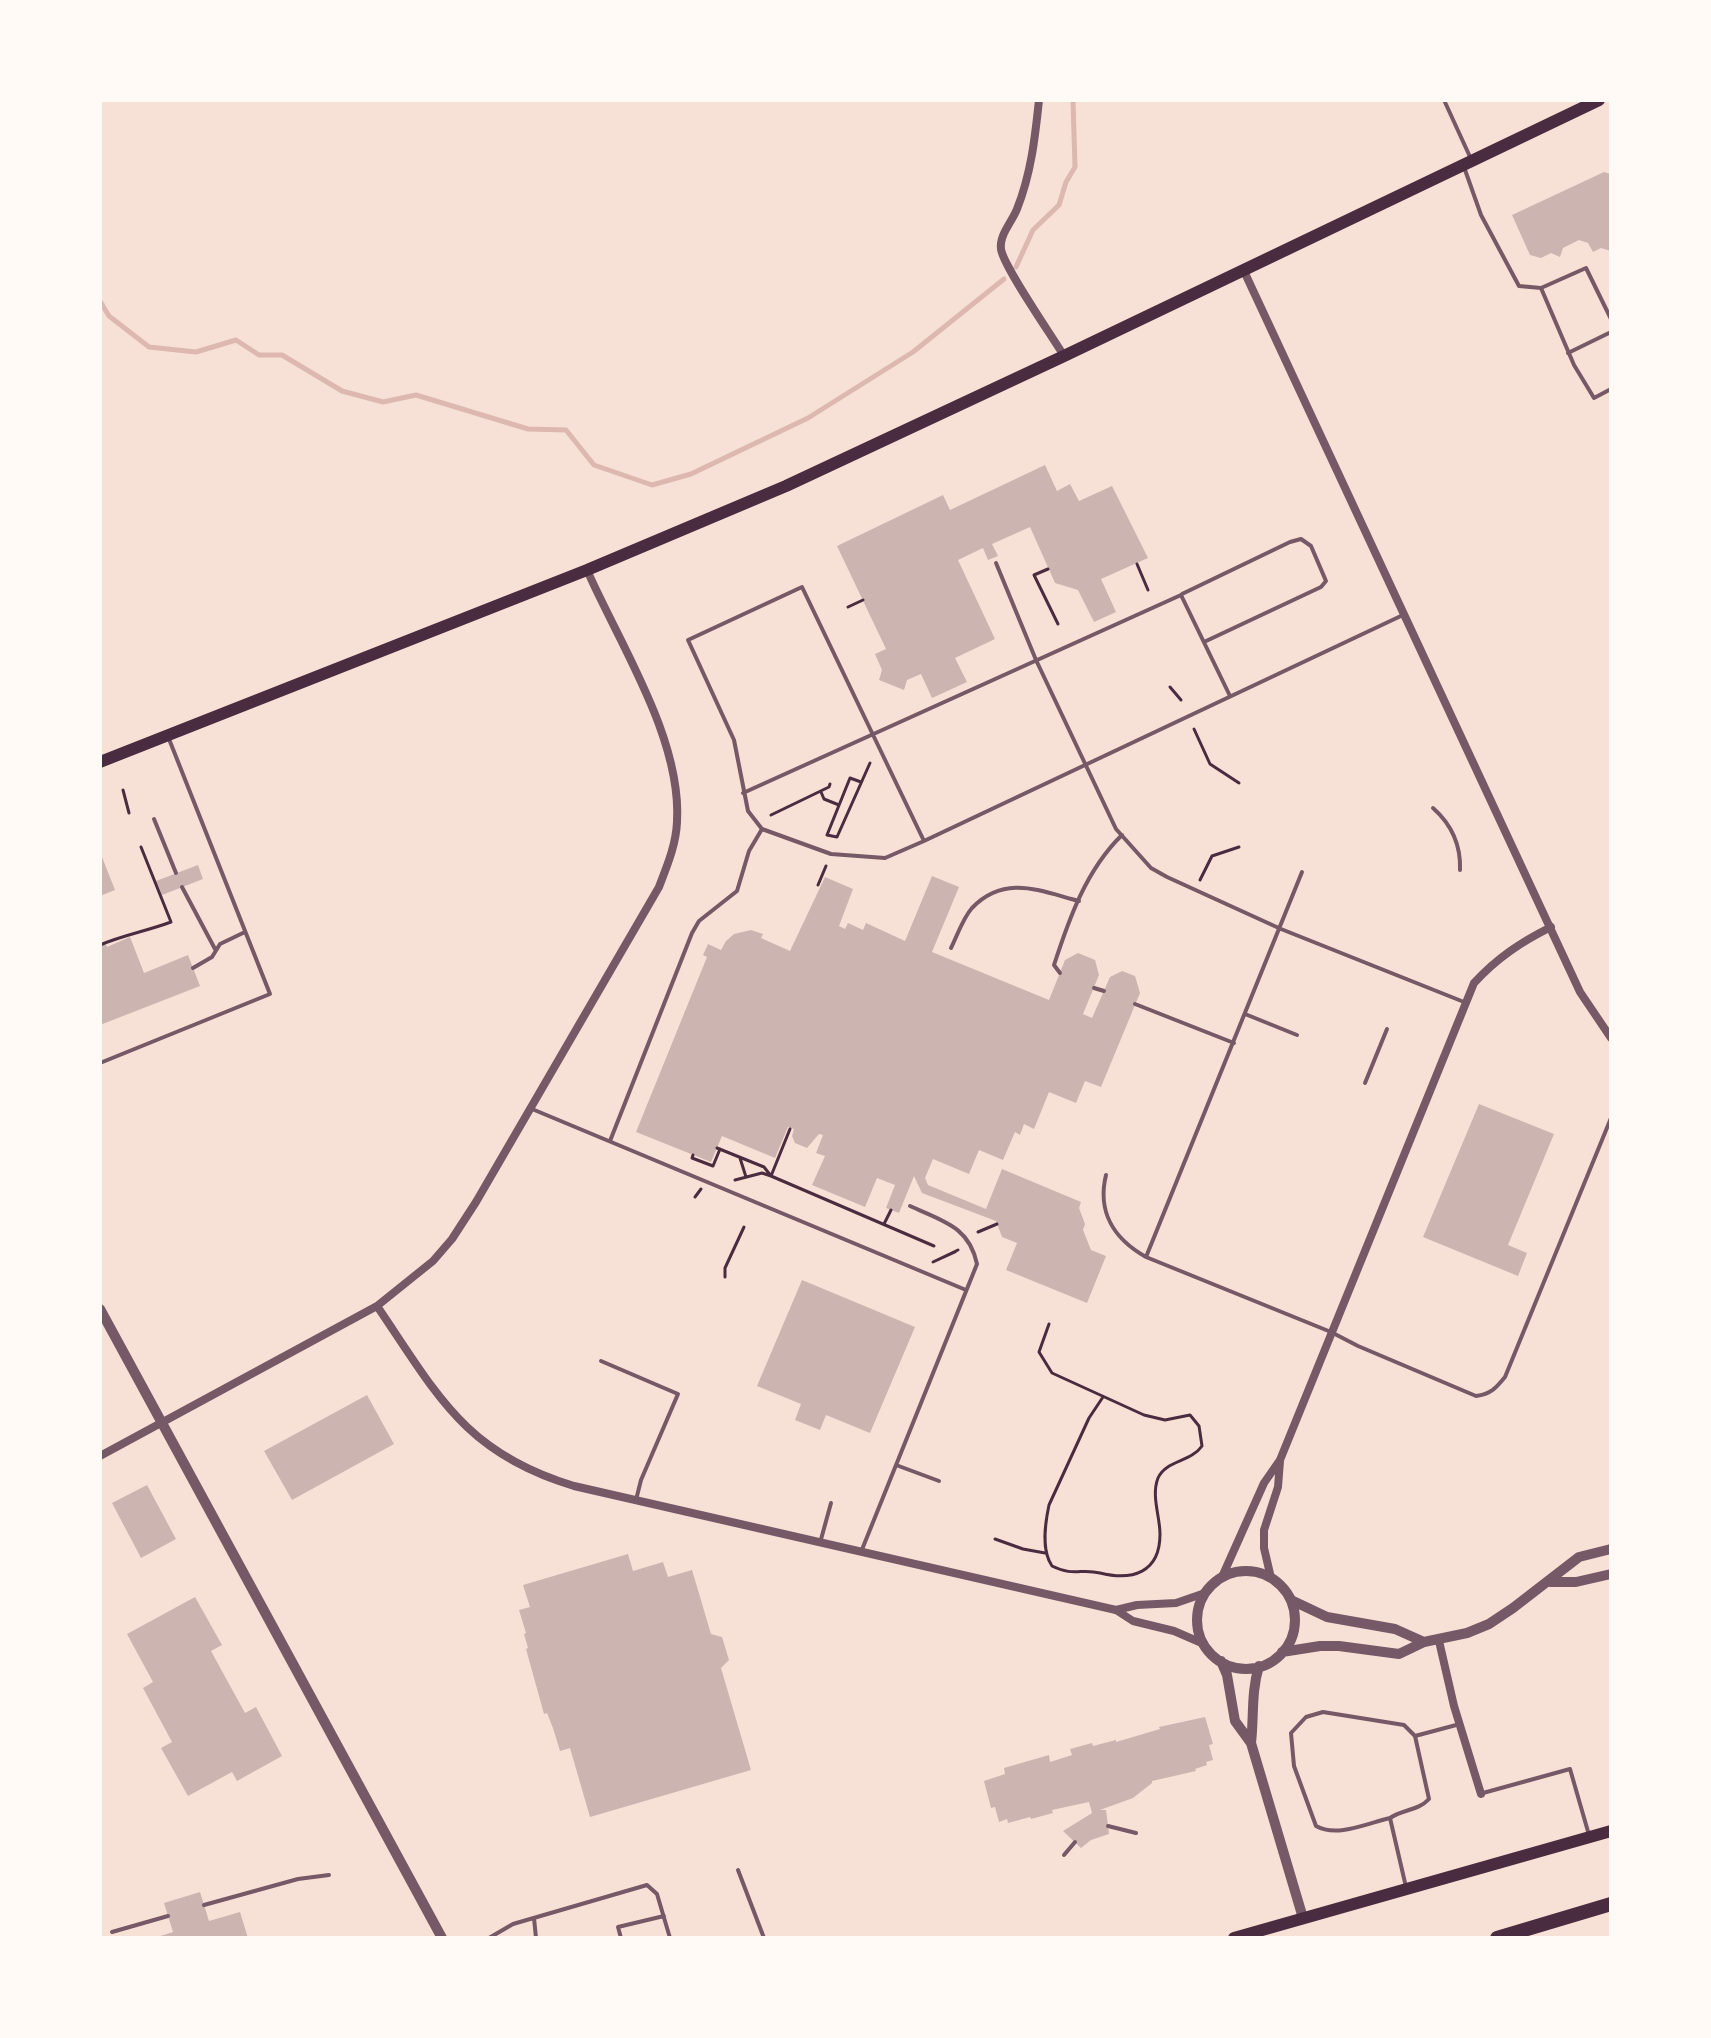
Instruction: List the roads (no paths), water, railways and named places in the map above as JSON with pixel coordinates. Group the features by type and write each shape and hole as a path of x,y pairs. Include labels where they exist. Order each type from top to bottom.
{"highway":[{"path":"1497,1938 1611,1904"}],"main road":[{"path":"100,762 587,570 786,486 1599,100"},
{"path":"1234,1938 1611,1831"}],"street":[{"path":"1039,100 1032,161 1001,249 1008,267 1064,356"},
{"path":"1243,269 1580,992 1611,1038"},
{"path":"100,1456 377,1306 408,1283 452,1239 532,1109 659,887 674,845 677,789 666,741 587,570"},
{"path":"1116,1610 1137,1605 1176,1603 1205,1593 1222,1577 1264,1483 1280,1460 1464,1002 1474,983 1492,963 1520,942 1551,927"},
{"path":"377,1306 466,1429 506,1458 548,1478 1116,1610 1133,1621 1174,1631 1204,1644 1221,1661 1227,1675 1235,1721 1251,1743 1303,1918"},
{"path":"100,1309 442,1938"},
{"path":"1271,1578 1264,1548 1264,1530 1278,1487 1280,1460"},
{"path":"1282,1652 1339,1646 1399,1654 1424,1642 1467,1633 1489,1624 1550,1582 1579,1557 1611,1549"},
{"path":"1221,1661 1241,1668 1265,1665 1282,1652 1291,1639 1294,1627 1291,1600 1271,1578 1245,1571 1222,1577"},
{"path":"1550,1582 1576,1582 1611,1574"},
{"path":"1204,1644 1198,1628 1198,1615 1205,1593"},
{"path":"1291,1600 1327,1617 1395,1629 1424,1642"},
{"path":"1439,1641 1481,1794"},
{"path":"1251,1743 1255,1716 1253,1698 1259,1666"}],"lane":[{"path":"1444,100 1467,162 1481,215 1519,286 1541,288 1586,268 1611,319"},
{"path":"1541,288 1568,353 1594,398 1611,389"},
{"path":"1568,353 1611,332"},
{"path":"743,793 1181,595 1290,542 1301,539 1311,546 1326,581 1321,587 1204,642"},
{"path":"996,563 1084,764 1122,835 1151,868 1281,929 1464,1002"},
{"path":"924,841 802,587 688,640 734,740 748,811 762,829 831,854 885,858 924,841 1405,614"},
{"path":"1181,595 1230,696"},
{"path":"100,1063 270,994 169,736"},
{"path":"1433,808 1444,818 1457,842 1460,870"},
{"path":"154,819 176,873"},
{"path":"610,1141 692,933 699,921 737,891 749,851 762,829"},
{"path":"1060,973 1054,965 1079,901 1103,853 1122,835"},
{"path":"1146,1257 1302,872"},
{"path":"951,948 971,909 995,891 1022,886 1079,901"},
{"path":"182,887 215,949"},
{"path":"193,968 206,962 220,944 246,932"},
{"path":"1094,988 1104,991"},
{"path":"1135,1004 1234,1043"},
{"path":"1245,1014 1297,1035"},
{"path":"1365,1083 1387,1029"},
{"path":"532,1109 966,1290"},
{"path":"1106,1175 1102,1191 1106,1212 1125,1246 1476,1396 1485,1395 1505,1377 1611,1118"},
{"path":"861,1553 977,1264 970,1240 954,1227 910,1206"},
{"path":"601,1361 678,1394 641,1480 636,1500"},
{"path":"896,1465 939,1481"},
{"path":"820,1543 831,1503"},
{"path":"1323,1712 1404,1725 1415,1736 1429,1799 1421,1807 1398,1812 1390,1818 1336,1831 1325,1831 1316,1826 1294,1766 1291,1733 1306,1717 1323,1712"},
{"path":"1415,1736 1460,1724"},
{"path":"1481,1794 1570,1769 1589,1837"},
{"path":"1390,1818 1406,1890"},
{"path":"1108,1826 1136,1833"},
{"path":"1064,1855 1075,1842"},
{"path":"738,1870 764,1938"},
{"path":"204,1905 298,1879 329,1875"},
{"path":"489,1938 498,1936 513,1924 647,1885 657,1894 670,1938"},
{"path":"112,1932 168,1916"},
{"path":"621,1938 618,1927 664,1916"},
{"path":"534,1918 536,1938"}],"waterway":[{"path":"1016,267 1033,230 1059,205 1066,182 1075,167 1073,100"},
{"path":"100,301 109,316 149,347 196,352 236,340 259,355 282,355 342,391 383,402 416,395 528,429 566,430 594,465 652,485 691,474 808,418 913,352 1004,279"}]}
